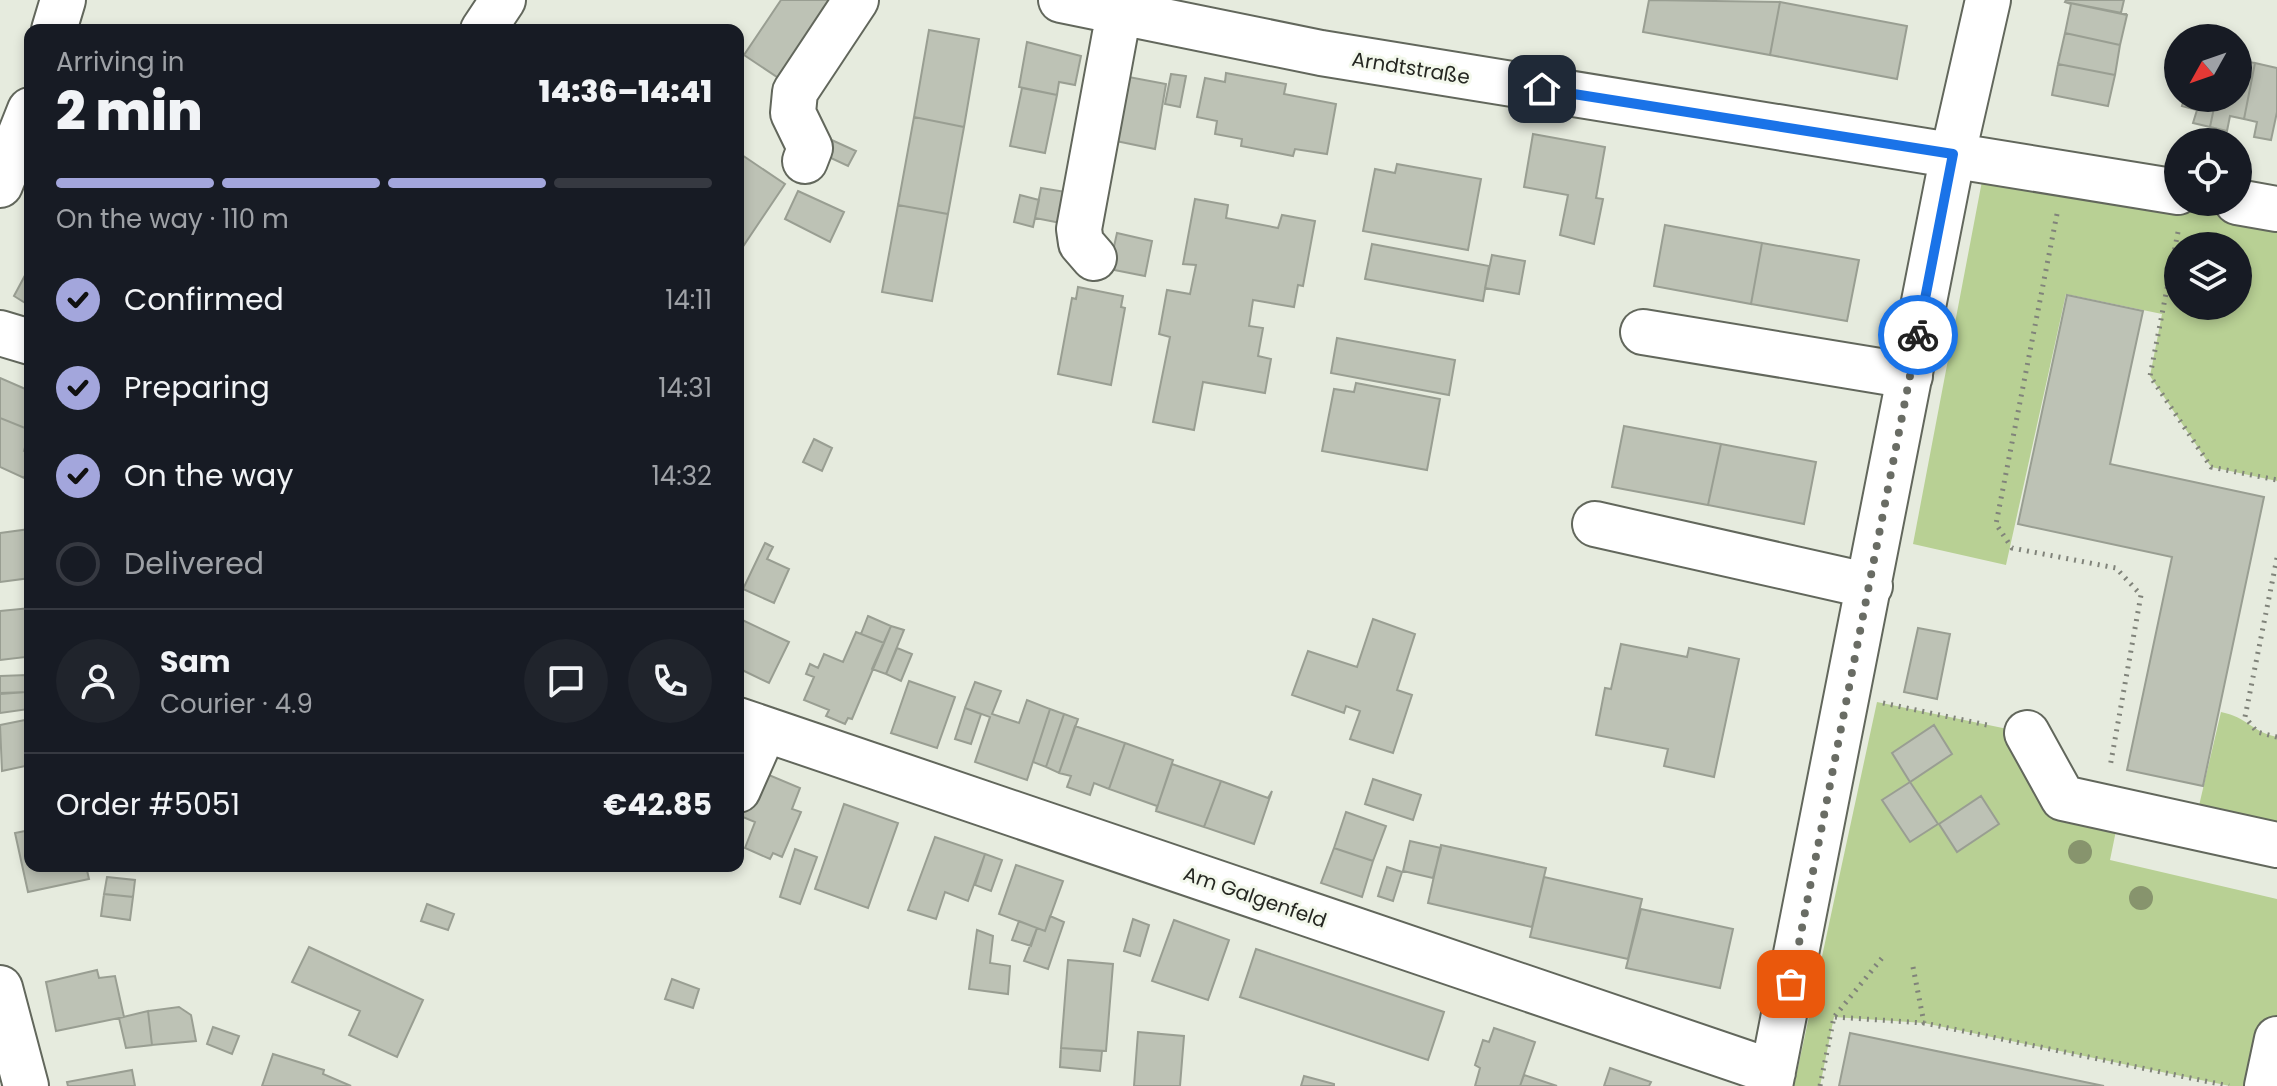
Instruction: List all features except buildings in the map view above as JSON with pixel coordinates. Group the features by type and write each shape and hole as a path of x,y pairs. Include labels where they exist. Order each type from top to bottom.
{"street":[{"path":"56,24 63,0"},
{"path":"487,24 503,0"},
{"path":"805,161 810,148 793,113 795,92 856,0"},
{"name":"Arndtstraße","path":"1061,0 1321,53 2065,173 2164,206"},
{"path":"1772,1079 1953,154 1988,0"},
{"path":"1094,258 1081,243 1079,229 1119,12"},
{"path":"0,185 24,125"},
{"path":"2252,205 2277,209"},
{"path":"1643,332 1910,376"},
{"path":"0,333 24,340"},
{"path":"1595,524 1870,586"},
{"path":"744,760 751,726"},
{"name":"Am Galgenfeld","path":"751,726 1772,1079"},
{"path":"2027,733 2063,798 2277,845"},
{"path":"0,988 26,1086"},
{"path":"2267,1086 2277,1039"}],"path":[{"path":"2065,173 1996,524 2012,548 2116,568 2141,595 2102,807"},
{"path":"2177,216 2150,376 2211,467 2277,480"},
{"path":"2277,558 2245,717 2257,732 2277,737"},
{"path":"1848,696 2027,733"},
{"path":"1820,1086 1834,1017 1882,958"},
{"path":"1913,967 1924,1023"},
{"path":"1834,1017 1924,1023 2230,1086"}],"green space":[{"path":"1986,160 2164,199 2164,216 2252,216 2252,205 2277,209 2277,481 2211,467 2150,376 2162,314 2066,294 2006,565 1913,544"},
{"path":"1877,702 2027,733 2063,798 2120,811 2110,860 2277,899 2277,1043 2267,1086 2230,1086 1924,1023 1834,1017 1820,1086 1794,1086"},
{"path":"2221,712 2277,737 2277,845 2194,827"}],"way so far":[{"path":"1791,984 1918,335"}],"route":[{"path":"1542,89 1953,154 1918,335"}]}
